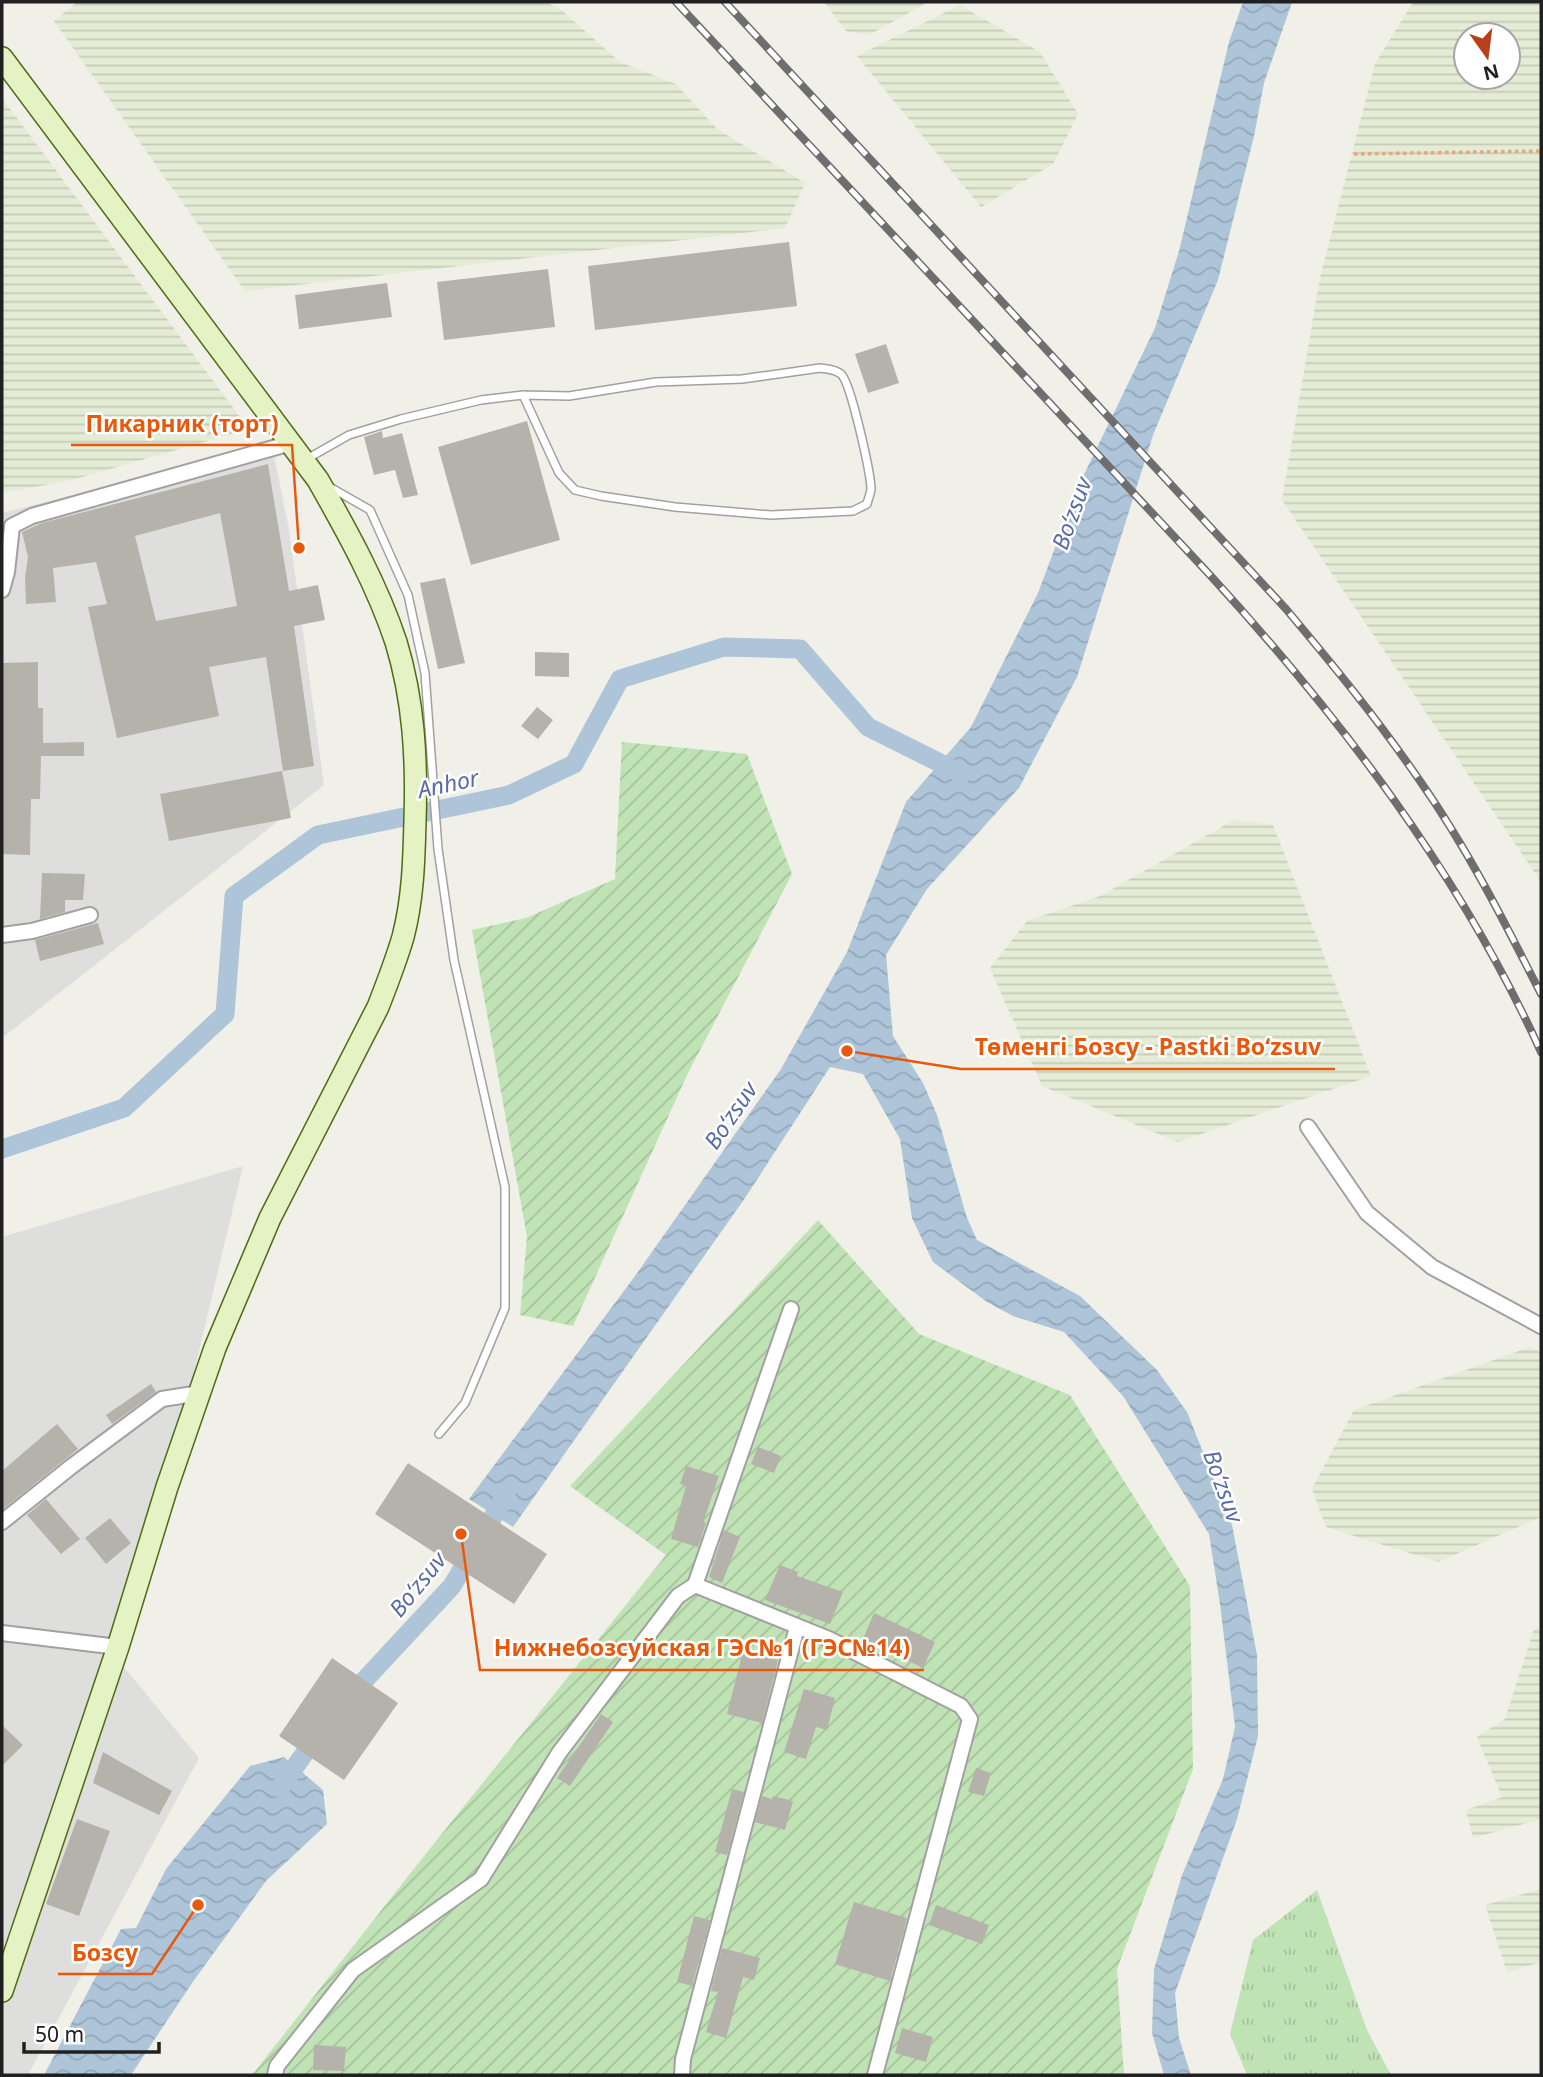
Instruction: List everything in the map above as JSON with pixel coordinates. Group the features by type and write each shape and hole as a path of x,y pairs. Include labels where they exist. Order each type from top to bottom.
{"main road":[{"path":"2,58 318,480 378,594 396,644 424,761 411,893 403,936 391,972 378,1007 265,1229 232,1305 167,1487 118,1647 2,1991"}],"street":[{"path":"2,590 7,572 12,526 32,516 291,443"},
{"path":"2,934 32,931 90,915"},
{"path":"1308,1127 1367,1213 1432,1267 1541,1326"},
{"path":"275,2075 277,2066 353,1970 481,1879 559,1753 678,1596 695,1586 791,1309"},
{"path":"2,1522 162,1399 200,1393"},
{"path":"695,1586 829,1639 961,1706 970,1718 875,2075"},
{"path":"682,2075 683,2059 797,1627"},
{"path":"2,1633 118,1647"}],"lane":[{"path":"304,461 349,435 401,419 481,400 523,395 569,396 656,383 742,379 820,368 832,369 842,374 849,389 871,489 867,504 853,511 771,515 676,507 575,490 559,473 523,395"},
{"path":"318,480 370,510 408,595 425,673 424,761 454,960 505,1186 505,1308 465,1404 439,1434"}],"path":[{"path":"1354,154 1541,151"}],"shaded area":[{"path":"272,445 289,530 324,785 2,1038 2,513"},
{"path":"243,1166 124,1667 199,1758 28,2075 2,2075 2,1237"}],"green space":[{"path":"77,2 545,2 559,8 620,62 676,84 717,129 805,183 785,228 245,291 54,21"},
{"path":"824,2 928,2 869,35 846,31"},
{"path":"1413,2 1541,2 1541,882 1282,500 1320,278 1375,64"},
{"path":"960,5 1040,52 1078,114 1053,164 981,207 857,56"},
{"path":"2,98 249,429 72,480 2,493"},
{"path":"622,742 747,754 792,874 687,1075 573,1326 520,1315 527,1237 472,930 526,918 615,879"},
{"path":"1234,820 1273,825 1371,1076 1178,1142 1042,1086 990,968 1027,921 1100,896"},
{"path":"818,1220 919,1334 1070,1395 1190,1586 1193,1769 1117,1969 1124,2075 252,2075 666,1555 570,1486"},
{"path":"1530,1347 1541,1353 1541,1517 1438,1562 1326,1527 1312,1489 1354,1410"},
{"path":"1541,1627 1541,1819 1473,1838 1466,1810 1502,1797 1477,1737 1505,1719 1534,1629"},
{"path":"1541,1889 1541,1962 1507,1972 1485,1905"},
{"path":"1317,1890 1367,2030 1391,2075 1247,2075 1230,2034 1253,1940"}],"water":[{"path":"1243,2 1292,2 1264,83 1254,136 1218,280 1153,435 1077,677 1019,788 927,889 886,955 893,1036 923,1083 937,1115 967,1218 977,1240 1080,1296 1157,1370 1187,1412 1232,1525 1257,1655 1258,1736 1237,1819 1175,1993 1179,2038 1191,2075 1164,2075 1152,2033 1154,1969 1182,1875 1223,1779 1235,1727 1209,1534 1123,1396 1064,1332 1013,1316 987,1302 933,1262 912,1218 900,1139 863,1074 830,1067 745,1198 513,1527 469,1499 635,1276 781,1069 847,952 906,802 971,727 1038,593 1077,489 1155,328 1179,251 1229,42"},
{"path":"284,1757 323,1790 327,1824 266,1881 192,1983 131,2075 44,2075 121,1929 136,1928 166,1869 250,1766"}],"building":[{"path":"789,242 797,306 595,330 588,266"},
{"path":"548,269 555,327 444,340 437,282"},
{"path":"387,283 392,317 299,329 295,295"},
{"path":"886,344 899,383 868,393 855,354"},
{"path":"527,421 560,540 471,565 438,447"},
{"path":"382,431 383,438 402,433 418,495 403,498 395,470 374,475 364,437"},
{"path":"268,464 289,591 318,585 325,620 294,626 314,766 283,771 266,657 209,667 219,716 117,738 88,607 107,604 96,562 53,568 56,602 26,604 25,577 28,557 22,532 42,523","holes":["220,513 237,606 156,621 135,536"]},
{"path":"445,578 465,663 438,669 420,583"},
{"path":"535,652 569,653 569,677 535,676"},
{"path":"38,662 38,708 43,708 43,743 84,742 84,756 41,756 40,799 31,799 30,855 2,854 2,663"},
{"path":"537,707 553,720 538,739 521,726"},
{"path":"282,771 291,818 169,841 160,794"},
{"path":"42,873 85,874 83,900 65,900 65,912 40,919"},
{"path":"98,923 104,944 40,961 35,940"},
{"path":"151,1384 156,1392 112,1424 106,1415"},
{"path":"57,1424 78,1449 2,1510 2,1471"},
{"path":"758,1447 781,1456 774,1473 751,1464"},
{"path":"408,1463 547,1554 514,1604 375,1514"},
{"path":"686,1466 719,1476 698,1547 671,1539 686,1486 680,1484"},
{"path":"46,1499 80,1539 61,1554 27,1515"},
{"path":"110,1518 131,1543 106,1564 85,1538"},
{"path":"724,1530 740,1537 722,1583 709,1577"},
{"path":"780,1565 798,1572 797,1576 843,1592 830,1624 765,1600"},
{"path":"874,1613 935,1642 923,1668 863,1639"},
{"path":"743,1651 778,1660 762,1723 727,1714"},
{"path":"332,1658 398,1703 344,1780 279,1736"},
{"path":"804,1689 835,1698 827,1730 816,1727 806,1759 784,1752"},
{"path":"601,1714 613,1722 570,1786 557,1778"},
{"path":"2,1725 23,1745 2,1766"},
{"path":"103,1752 172,1791 159,1815 93,1783"},
{"path":"976,1768 991,1773 984,1796 968,1792"},
{"path":"732,1789 744,1792 727,1855 715,1852"},
{"path":"762,1796 793,1801 785,1830 755,1822"},
{"path":"77,1819 110,1831 79,1916 46,1904"},
{"path":"854,1902 907,1918 890,1981 835,1964"},
{"path":"936,1905 989,1925 982,1944 929,1925"},
{"path":"694,1916 710,1920 692,1986 677,1982"},
{"path":"722,1948 760,1958 754,1980 743,1977 726,2038 706,2032 718,1992 711,1991"},
{"path":"902,2028 933,2037 926,2062 895,2053"},
{"path":"314,2045 346,2047 344,2071 313,2070"}],"waterway":[{"name":"Anhor","path":"2,1149 124,1108 225,1014 234,896 318,835 509,795 574,764 620,679 724,647 800,649 868,727 962,774"},
{"name":"Boʻzsuv","path":"347,1699 452,1586 506,1495"},
{"name":"Boʻzsuv","path":"280,1788 319,1733"}],"railway":[{"path":"676,2 1209,574 1305,684 1351,741 1435,861 1474,923 1541,1052"},
{"path":"725,2 1286,609 1321,651 1388,737 1454,832 1541,994"}],"place":[{"name":"Пикарник (торт)","path":"299,548"},
{"name":"Төменгі Бозсу - Pastki Boʻzsuv","path":"847,1051"},
{"name":"Нижнебозсуйская ГЭС№1 (ГЭС№14)","path":"461,1534"},
{"name":"Бозсу","path":"198,1905"}]}
